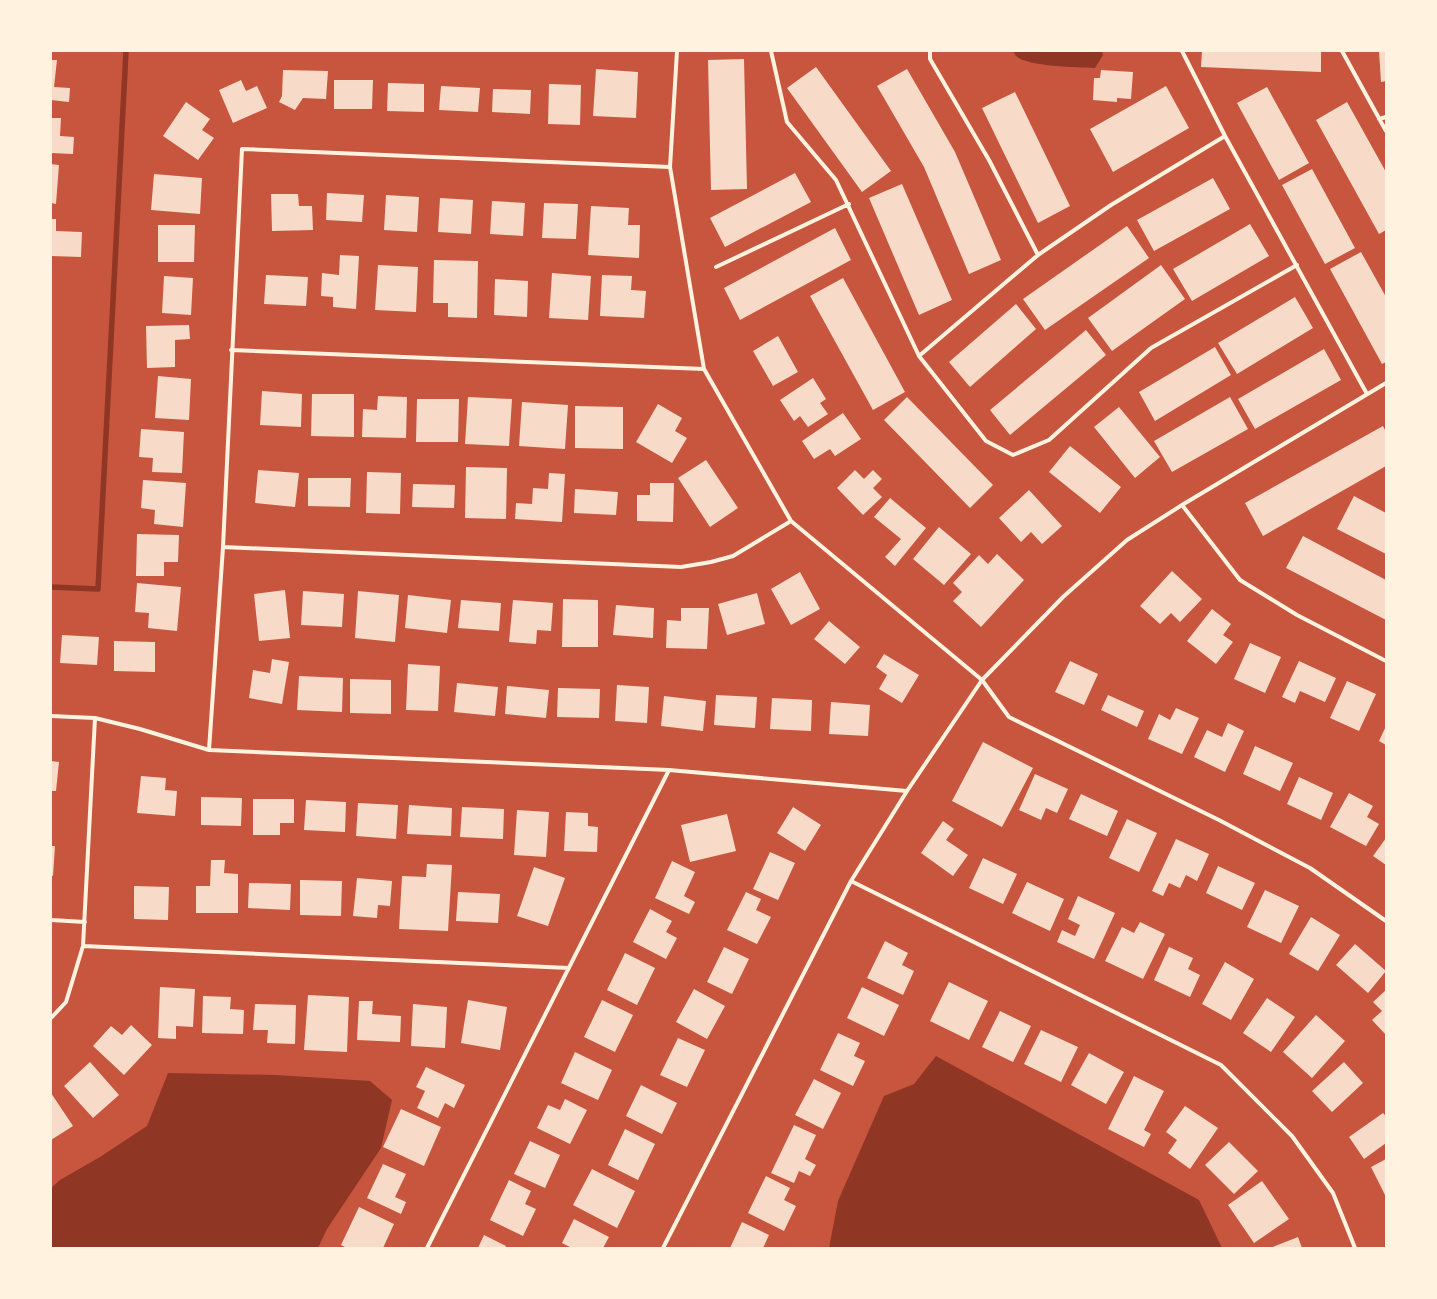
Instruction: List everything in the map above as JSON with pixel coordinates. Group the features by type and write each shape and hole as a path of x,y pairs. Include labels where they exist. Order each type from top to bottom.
{"street":[{"path":"677,51 670,167 704,369 791,522 982,680 1009,717 1220,820 1310,868 1386,921"},
{"path":"771,51 787,122 836,180 849,204 919,356 986,441 1013,454 1049,440 1151,348 1297,266"},
{"path":"930,51 930,59 989,160 1038,255"},
{"path":"1182,51 1225,136 1367,394"},
{"path":"1342,51 1386,131"},
{"path":"1379,119 1386,117"},
{"path":"919,356 1038,255 1111,205 1225,136"},
{"path":"209,750 223,547 231,350 242,149 670,167"},
{"path":"716,267 849,204"},
{"path":"231,350 704,369"},
{"path":"663,1248 851,881 907,792 982,680 1063,597 1127,540 1182,505 1386,383"},
{"path":"1182,505 1240,580 1297,615 1386,661"},
{"path":"223,547 681,567 711,562 733,556 791,522"},
{"path":"51,716 95,718 209,750 669,770 907,792"},
{"path":"51,1018 66,1002 83,946 95,718"},
{"path":"427,1248 669,770"},
{"path":"851,881 1221,1065 1292,1136 1333,1193 1355,1248"},
{"path":"51,920 85,922"},
{"path":"83,946 569,968"}],"shaded area":[{"path":"1013,51 1102,51 1103,55 1095,68 1054,66 1031,62 1022,60 1016,56"},
{"path":"936,1056 1199,1200 1222,1248 829,1248 838,1201 884,1096 914,1084"},
{"path":"168,1073 276,1075 370,1081 392,1100 381,1148 327,1229 318,1248 51,1248 51,1188 60,1180 100,1157 147,1126"}],"building":[{"path":"1202,51 1321,51 1321,72 1201,67"},
{"path":"1379,51 1386,51 1386,81 1381,82"},
{"path":"744,59 747,189 711,190 708,60"},
{"path":"51,60 57,60 54,87 70,88 69,102 51,100"},
{"path":"816,67 891,171 862,192 787,88"},
{"path":"596,69 638,72 636,118 593,116"},
{"path":"907,69 955,152 1001,260 969,274 924,167 877,86"},
{"path":"283,70 328,71 326,99 303,98 295,110 279,102 282,96"},
{"path":"1101,70 1133,72 1131,99 1117,98 1117,102 1093,100 1094,78 1100,78"},
{"path":"241,80 246,91 257,86 267,108 233,123 219,90"},
{"path":"334,80 373,80 372,109 334,109"},
{"path":"388,83 424,84 424,112 387,111"},
{"path":"549,84 581,85 580,125 548,124"},
{"path":"441,86 480,88 478,112 439,110"},
{"path":"1166,86 1189,128 1113,172 1090,129"},
{"path":"1267,87 1309,163 1279,180 1237,103"},
{"path":"493,89 531,90 530,114 492,112"},
{"path":"1015,92 1070,206 1038,223 982,108"},
{"path":"186,102 210,119 202,130 214,138 198,160 163,136"},
{"path":"1347,102 1386,172 1386,230 1379,234 1316,120"},
{"path":"51,118 61,118 60,136 74,137 73,154 51,153"},
{"path":"51,164 59,165 56,204 51,203"},
{"path":"1312,169 1355,248 1325,264 1282,185"},
{"path":"795,173 811,202 725,247 710,218"},
{"path":"154,174 202,178 200,214 151,210"},
{"path":"1213,178 1230,209 1154,251 1137,220"},
{"path":"902,184 952,300 919,315 869,198"},
{"path":"327,193 364,195 362,222 326,220"},
{"path":"271,194 298,194 299,206 312,206 313,230 272,231"},
{"path":"386,195 419,197 417,232 384,230"},
{"path":"440,198 473,200 471,234 438,232"},
{"path":"492,201 525,203 523,236 490,234"},
{"path":"544,203 578,204 576,239 542,238"},
{"path":"591,206 629,208 628,225 640,225 639,258 588,255"},
{"path":"51,219 56,219 56,231 82,232 81,257 51,256"},
{"path":"1250,224 1269,256 1192,301 1173,269"},
{"path":"158,225 195,225 194,262 158,262"},
{"path":"1127,226 1149,258 1045,330 1023,299"},
{"path":"835,228 851,260 740,320 724,288"},
{"path":"1361,252 1386,297 1386,362 1382,364 1330,269"},
{"path":"340,255 359,256 356,309 333,307 333,297 321,296 322,273 339,275"},
{"path":"434,260 478,261 477,318 448,317 448,303 433,303"},
{"path":"378,265 418,267 416,312 375,310"},
{"path":"1161,265 1185,299 1112,351 1088,318"},
{"path":"552,273 591,276 588,320 549,318"},
{"path":"266,275 308,277 306,306 264,304"},
{"path":"602,275 632,276 631,290 646,291 644,318 600,316"},
{"path":"164,276 193,278 191,315 162,313"},
{"path":"843,278 905,392 873,410 810,296"},
{"path":"495,279 528,281 527,317 494,315"},
{"path":"1295,297 1313,328 1237,374 1218,343"},
{"path":"1016,304 1036,329 970,387 949,362"},
{"path":"189,325 190,339 175,340 175,367 147,368 146,326"},
{"path":"1086,330 1106,355 1010,435 990,410"},
{"path":"778,336 798,372 773,386 753,351"},
{"path":"1215,347 1231,375 1155,421 1139,392"},
{"path":"1324,349 1341,380 1255,429 1238,399"},
{"path":"158,376 191,379 189,420 155,418"},
{"path":"813,378 826,399 820,403 828,414 808,427 800,416 794,421 780,400"},
{"path":"262,391 302,394 301,427 260,425"},
{"path":"312,394 354,394 354,437 311,436"},
{"path":"378,396 407,397 406,438 362,437 363,409 377,410"},
{"path":"468,397 512,399 509,446 465,444"},
{"path":"907,397 993,485 970,508 884,420"},
{"path":"1230,397 1248,429 1172,472 1154,441"},
{"path":"417,399 459,399 458,442 416,442"},
{"path":"522,402 568,405 565,449 519,446"},
{"path":"658,404 682,418 675,431 687,438 672,463 636,442"},
{"path":"575,406 623,407 623,449 575,448"},
{"path":"1119,407 1160,457 1135,478 1094,427"},
{"path":"843,413 861,439 835,456 830,449 814,459 802,441"},
{"path":"1383,426 1386,432 1386,466 1263,536 1245,503"},
{"path":"141,429 184,432 182,473 152,472 153,458 139,457"},
{"path":"1070,446 1121,487 1100,513 1049,472"},
{"path":"706,460 738,508 710,527 678,478"},
{"path":"466,467 507,468 506,519 465,518"},
{"path":"258,470 299,473 295,507 255,503"},
{"path":"855,470 864,479 873,470 882,479 873,488 882,497 863,515 837,488"},
{"path":"367,472 401,473 400,514 366,513"},
{"path":"549,473 565,474 562,522 515,519 516,503 532,504 533,488 548,489"},
{"path":"308,478 351,478 350,507 308,506"},
{"path":"143,480 186,483 183,527 154,524 155,510 141,508"},
{"path":"650,483 674,483 673,522 637,521 637,495 650,495"},
{"path":"413,484 455,485 454,508 412,507"},
{"path":"575,489 618,492 616,515 574,513"},
{"path":"1029,490 1062,526 1042,544 1031,532 1021,542 999,518"},
{"path":"1354,496 1386,513 1386,554 1337,529"},
{"path":"890,498 926,528 895,566 885,557 901,539 874,517"},
{"path":"939,527 971,554 944,585 913,559"},
{"path":"137,534 179,535 178,562 164,562 164,576 136,576"},
{"path":"1303,536 1386,580 1386,620 1286,568"},
{"path":"997,554 1024,580 981,627 953,601 962,592 953,583 979,555 988,564"},
{"path":"1172,571 1202,599 1180,622 1171,613 1160,624 1140,606"},
{"path":"800,572 820,609 791,625 771,589"},
{"path":"137,583 181,587 177,631 148,628 149,613 135,612"},
{"path":"285,590 290,638 259,641 254,594"},
{"path":"303,591 344,594 342,627 301,625"},
{"path":"358,591 399,595 395,642 355,638"},
{"path":"757,593 765,624 727,635 718,604"},
{"path":"408,595 451,600 447,633 405,628"},
{"path":"563,599 598,600 598,647 562,647"},
{"path":"461,600 501,603 499,631 458,628"},
{"path":"513,600 553,603 551,631 537,630 536,644 509,642"},
{"path":"616,605 654,608 653,638 613,635"},
{"path":"681,608 709,608 707,649 666,648 667,620 681,621"},
{"path":"1212,609 1231,624 1223,635 1233,642 1216,664 1187,641"},
{"path":"829,621 860,647 845,664 814,639"},
{"path":"62,635 99,637 97,665 60,663"},
{"path":"114,641 155,642 155,672 114,671"},
{"path":"1250,643 1281,657 1265,693 1234,679"},
{"path":"884,654 919,675 902,703 879,689 887,675 876,667"},
{"path":"272,659 289,662 282,704 249,698 253,670 270,673"},
{"path":"1070,661 1098,674 1084,705 1055,692"},
{"path":"1299,661 1336,678 1325,702 1300,691 1295,703 1282,697"},
{"path":"408,664 440,666 438,711 406,710"},
{"path":"299,676 343,678 342,712 297,710"},
{"path":"350,679 391,680 391,714 350,713"},
{"path":"1347,681 1376,694 1359,731 1330,718"},
{"path":"457,683 498,687 495,716 454,712"},
{"path":"617,685 649,687 647,723 615,721"},
{"path":"507,686 549,690 546,718 505,714"},
{"path":"558,688 600,689 599,718 557,717"},
{"path":"716,695 757,697 755,728 714,725"},
{"path":"1108,695 1144,711 1137,727 1101,710"},
{"path":"664,696 706,701 703,731 661,726"},
{"path":"772,698 812,700 811,731 770,729"},
{"path":"831,702 870,705 868,736 829,734"},
{"path":"1176,708 1199,718 1182,754 1148,739 1159,714 1170,720"},
{"path":"1228,723 1244,731 1225,772 1194,757 1207,730 1222,737"},
{"path":"1386,726 1386,745 1379,741"},
{"path":"983,742 1033,768 1002,827 952,801"},
{"path":"1255,746 1293,763 1280,791 1243,774"},
{"path":"51,761 59,762 56,791 51,791"},
{"path":"1035,774 1068,789 1057,813 1046,808 1041,820 1019,810"},
{"path":"141,776 166,778 165,790 177,791 175,816 137,813"},
{"path":"1299,777 1333,793 1321,820 1287,804"},
{"path":"1349,793 1373,806 1367,817 1379,824 1366,846 1330,827"},
{"path":"1081,794 1118,811 1107,836 1069,819"},
{"path":"201,797 242,798 241,826 201,825"},
{"path":"253,799 294,799 294,823 280,823 280,835 253,835"},
{"path":"306,800 346,802 345,832 304,830"},
{"path":"358,803 398,805 396,839 356,836"},
{"path":"409,805 452,808 451,836 407,834"},
{"path":"462,807 504,809 503,839 460,837"},
{"path":"793,807 821,825 805,851 777,833"},
{"path":"517,810 549,812 546,857 514,855"},
{"path":"566,812 588,813 588,826 598,827 597,852 564,851"},
{"path":"727,814 736,851 690,862 681,825"},
{"path":"1127,819 1157,833 1139,872 1109,858"},
{"path":"943,821 954,829 946,840 968,855 953,876 921,853"},
{"path":"1386,838 1386,865 1373,856"},
{"path":"1176,839 1209,854 1197,881 1186,875 1180,888 1169,883 1163,896 1152,891"},
{"path":"51,846 55,846 53,876 51,875"},
{"path":"770,852 795,863 778,900 753,889"},
{"path":"983,858 1017,874 1003,904 969,888"},
{"path":"211,860 225,860 224,873 238,874 238,913 196,913 196,886 210,886"},
{"path":"672,861 695,872 684,896 695,902 689,914 655,898"},
{"path":"427,864 452,865 448,931 399,929 402,876 426,877"},
{"path":"1218,866 1255,883 1242,910 1206,893"},
{"path":"534,867 565,878 548,926 517,916"},
{"path":"357,878 392,881 390,906 378,905 377,918 353,916"},
{"path":"300,880 342,881 341,916 300,915"},
{"path":"1027,882 1064,899 1050,931 1012,913"},
{"path":"249,883 291,884 290,910 248,908"},
{"path":"134,886 169,887 168,920 134,919"},
{"path":"1265,890 1299,906 1281,943 1247,927"},
{"path":"458,892 500,894 498,923 456,921"},
{"path":"746,892 761,899 756,910 771,917 757,944 727,930"},
{"path":"1078,896 1115,913 1094,959 1057,942 1062,930 1075,936 1080,925 1068,919"},
{"path":"650,909 672,921 666,932 677,938 666,959 633,942"},
{"path":"1311,917 1340,935 1318,971 1289,954"},
{"path":"1140,922 1165,934 1143,979 1105,961 1122,927 1134,933"},
{"path":"885,941 908,953 902,965 914,971 903,995 867,978"},
{"path":"1355,944 1386,971 1368,993 1336,965"},
{"path":"724,947 749,959 732,994 707,982"},
{"path":"1169,947 1193,958 1188,969 1200,975 1190,997 1154,980"},
{"path":"625,953 655,968 637,1005 607,990"},
{"path":"1225,962 1254,979 1231,1020 1202,1004"},
{"path":"949,982 988,1001 969,1040 930,1021"},
{"path":"160,987 195,989 193,1027 176,1026 176,1039 158,1038"},
{"path":"862,987 899,1005 884,1036 847,1018"},
{"path":"694,989 725,1006 707,1039 676,1022"},
{"path":"1386,990 1386,1035 1372,1020 1382,1011 1373,1002"},
{"path":"308,995 349,997 347,1052 304,1050"},
{"path":"203,996 231,997 230,1009 244,1010 243,1034 202,1033"},
{"path":"1267,998 1295,1017 1271,1052 1243,1033"},
{"path":"468,1000 507,1007 500,1050 461,1043"},
{"path":"602,1000 633,1015 615,1052 584,1037"},
{"path":"359,1001 373,1001 372,1014 401,1016 400,1042 357,1040"},
{"path":"255,1004 296,1005 295,1044 267,1043 268,1030 253,1030"},
{"path":"413,1004 447,1007 445,1048 411,1046"},
{"path":"1000,1011 1031,1026 1013,1062 982,1047"},
{"path":"1316,1015 1345,1041 1312,1078 1283,1052"},
{"path":"131,1025 152,1045 124,1075 93,1046 111,1026 122,1035"},
{"path":"1041,1030 1078,1047 1061,1082 1024,1064"},
{"path":"838,1033 860,1043 854,1056 865,1061 853,1086 820,1070"},
{"path":"678,1038 705,1050 687,1087 660,1075"},
{"path":"575,1052 612,1070 598,1100 561,1083"},
{"path":"1089,1053 1124,1072 1106,1104 1071,1085"},
{"path":"90,1062 119,1095 93,1118 64,1086"},
{"path":"1344,1062 1363,1083 1332,1112 1312,1091"},
{"path":"426,1067 465,1085 454,1108 445,1103 438,1118 417,1108 425,1091 416,1087"},
{"path":"1134,1076 1164,1091 1144,1130 1151,1134 1144,1147 1108,1129"},
{"path":"814,1079 841,1093 823,1129 795,1115"},
{"path":"641,1085 677,1103 662,1134 626,1116"},
{"path":"51,1093 73,1126 51,1140"},
{"path":"565,1099 587,1110 570,1144 537,1128 548,1105 560,1110"},
{"path":"1185,1106 1218,1128 1190,1169 1168,1153 1177,1140 1166,1132"},
{"path":"401,1109 441,1127 424,1166 383,1147"},
{"path":"1383,1113 1386,1116 1386,1143 1364,1159 1349,1137"},
{"path":"794,1125 816,1135 805,1159 816,1165 810,1176 799,1171 794,1183 771,1173"},
{"path":"625,1129 655,1144 638,1180 608,1165"},
{"path":"530,1141 560,1155 545,1188 514,1174"},
{"path":"1229,1142 1258,1171 1234,1194 1205,1165"},
{"path":"1386,1159 1386,1197 1371,1167"},
{"path":"383,1164 406,1174 395,1197 406,1202 401,1214 367,1198"},
{"path":"592,1169 635,1191 617,1228 573,1205"},
{"path":"766,1176 790,1188 784,1200 796,1206 784,1231 748,1213"},
{"path":"509,1180 531,1191 525,1204 536,1209 523,1236 490,1220"},
{"path":"1262,1181 1289,1219 1254,1243 1228,1205"},
{"path":"359,1207 394,1224 383,1248 347,1248 341,1245"},
{"path":"574,1219 609,1237 603,1248 572,1248 562,1243"},
{"path":"742,1222 769,1235 763,1248 730,1248"},
{"path":"484,1235 506,1246 505,1248 478,1248"},
{"path":"1298,1237 1302,1248 1270,1248"}],"waterway":[{"path":"51,587 98,589 126,51"}]}
